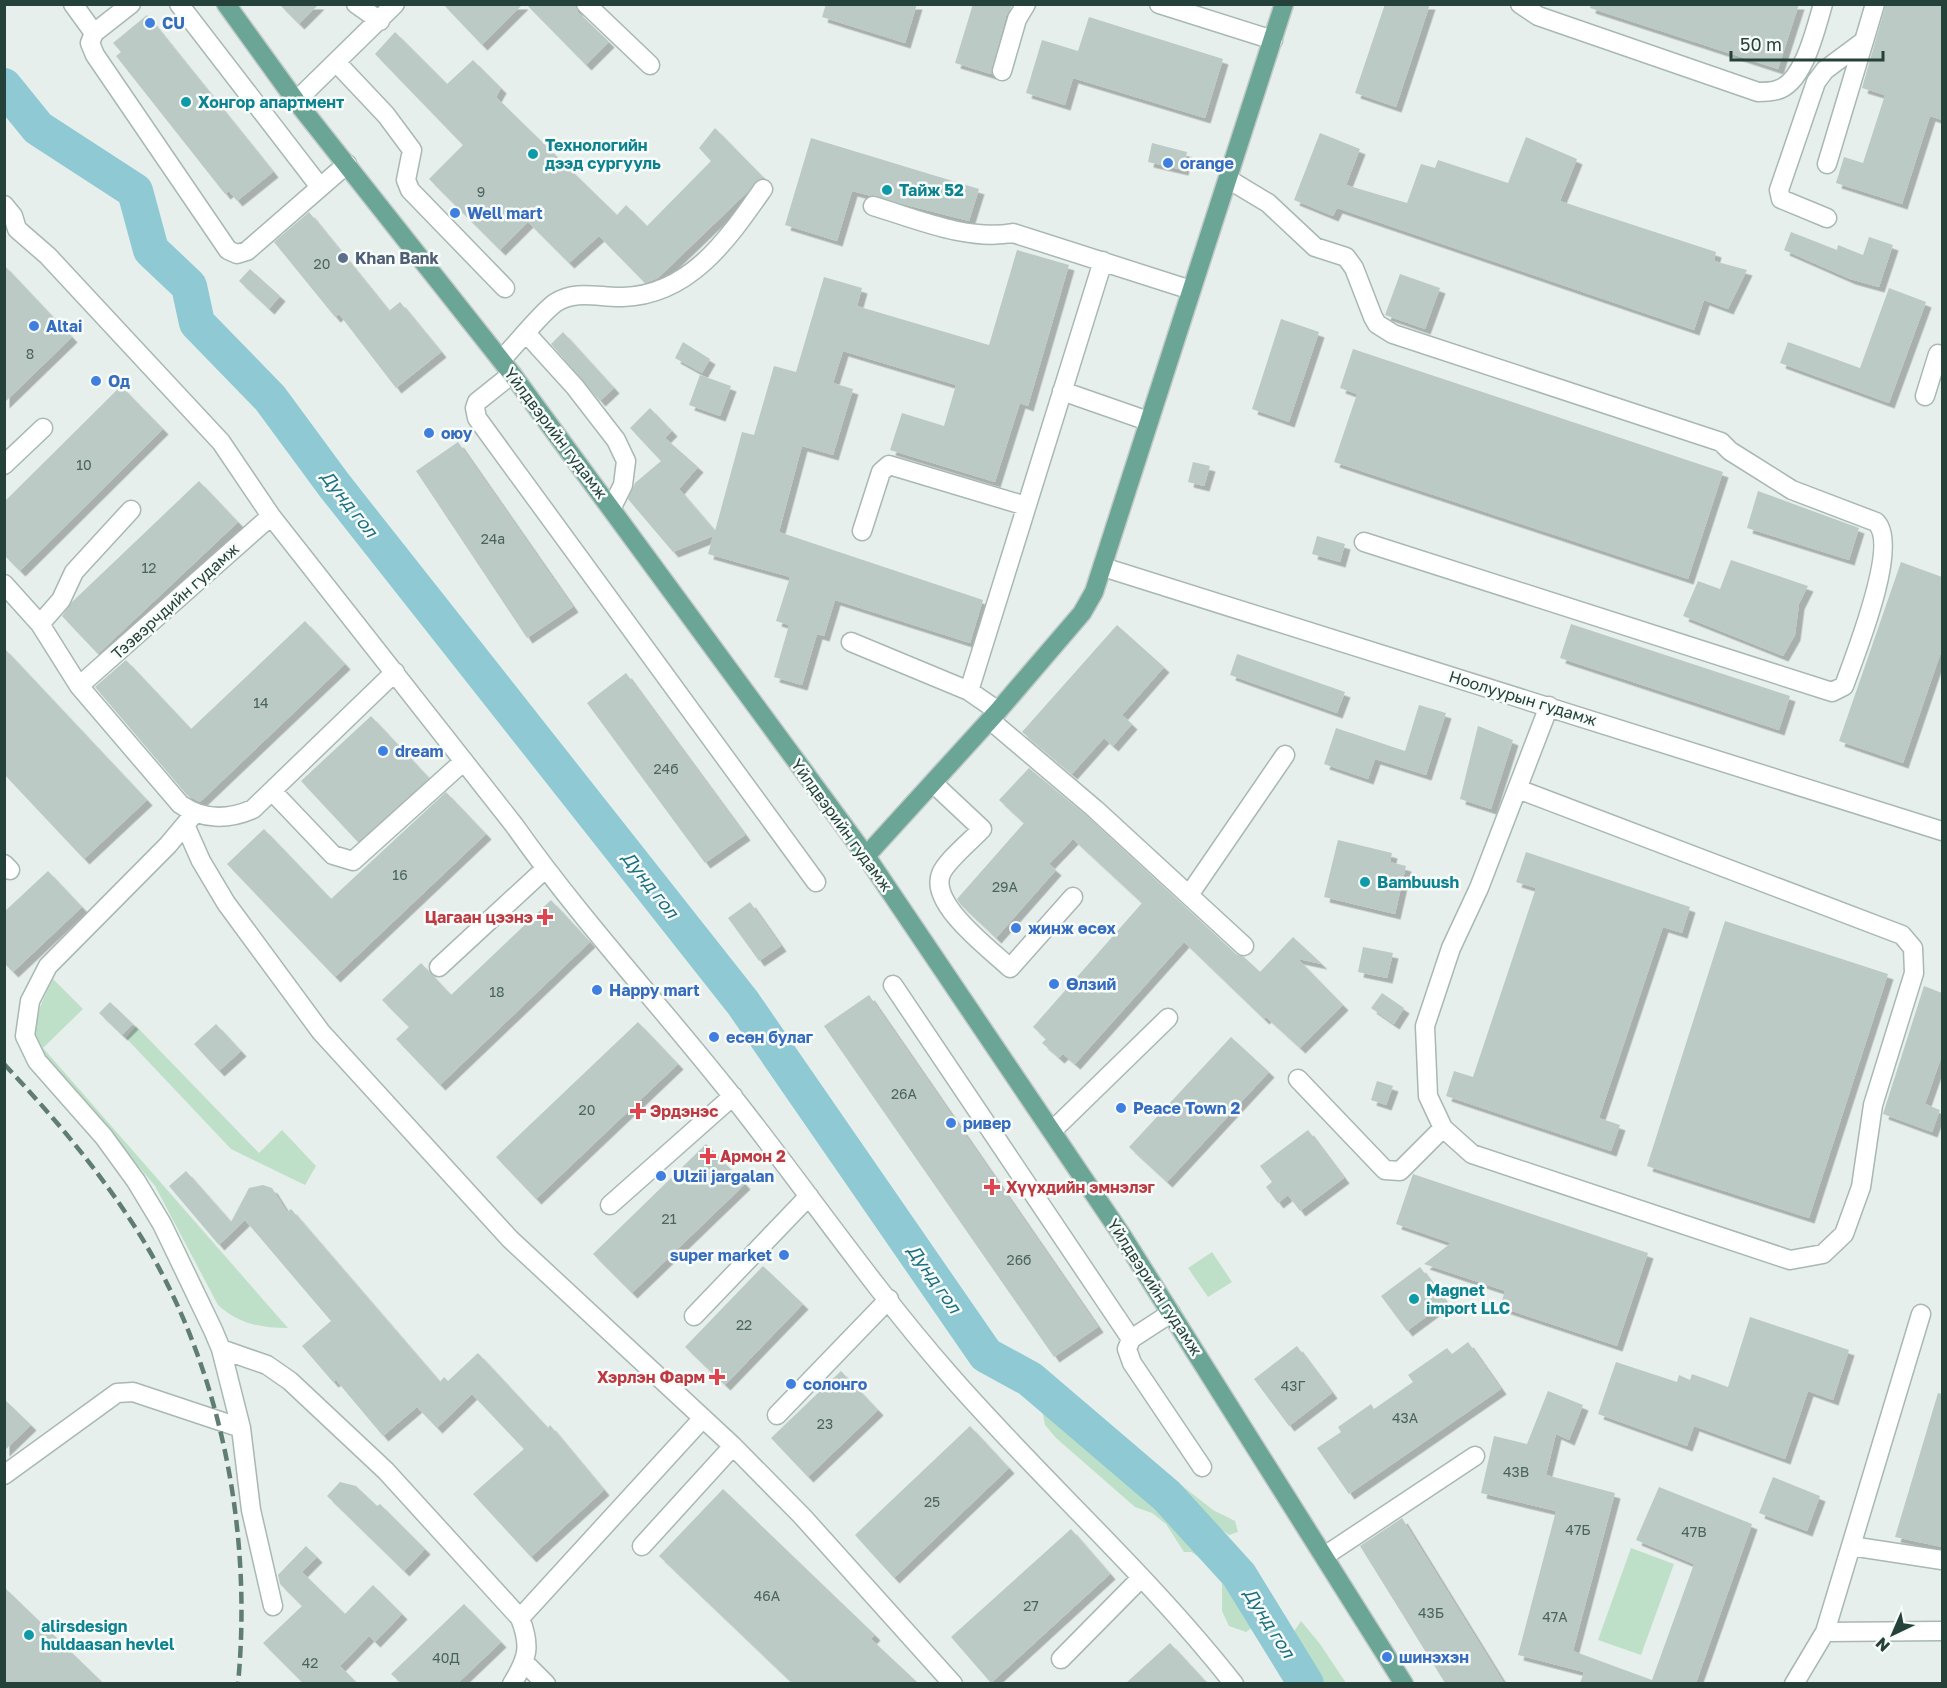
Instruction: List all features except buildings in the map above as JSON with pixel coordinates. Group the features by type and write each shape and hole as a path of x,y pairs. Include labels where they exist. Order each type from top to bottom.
{"main road":[{"name":"Yйлдвэрийн гудамж","path":"226,4 296,101 507,367 866,856 1053,1130 1326,1555 1404,1683"},
{"path":"866,856 994,716 1082,613 1103,567 1148,421 1284,4"}],"street":[{"path":"73,4 94,33"},
{"path":"131,4 94,33 90,43 95,55 228,250 237,254 247,251 347,164"},
{"path":"179,4 320,187"},
{"path":"356,4 380,21"},
{"path":"296,101 396,4"},
{"path":"586,4 650,65"},
{"path":"1002,71 1017,19 1026,4"},
{"path":"1159,4 1273,40"},
{"path":"1520,4 1539,16 1758,92 1780,90 1794,78 1807,57 1823,4"},
{"path":"1827,164 1875,4"},
{"path":"1827,218 1781,199 1779,190 1816,82 1825,70 1864,41"},
{"path":"336,62 386,115 412,150 406,180 410,190 505,288"},
{"path":"1227,179 1268,203 1315,247 1346,257 1354,268 1372,317 1377,324 1393,334 1721,442 1730,451 1792,490 1876,522 1881,527 1883,536 1879,584 1844,686 1832,692 1364,542"},
{"path":"763,189 731,234 694,271 664,290 623,297 583,294 556,303 526,333 507,367 477,402 475,408 477,418 816,882"},
{"path":"4,205 13,216 17,229 48,256 221,442 271,516 395,672 545,869 732,1096 946,1371 1046,1481 1195,1634 1234,1683"},
{"path":"873,206 962,232 994,237 1013,233 1191,290"},
{"path":"969,691 1103,261"},
{"path":"526,333 575,387 615,440 626,460 623,485 612,507"},
{"path":"1925,396 1938,354 1942,356"},
{"path":"1062,391 1148,421"},
{"path":"4,465 43,428"},
{"path":"862,531 881,472 889,465 1026,507"},
{"path":"40,624 61,600 74,572 131,510"},
{"name":"Тээвэрчдийн гудамж","path":"79,686 271,516"},
{"name":"Ноолуурын гудамж","path":"1103,567 1942,831"},
{"path":"4,584 40,624 79,686 180,804 189,820 201,861 226,903 321,1032 510,1239 733,1446 802,1516 953,1683"},
{"path":"851,642 969,691 1244,946"},
{"path":"273,1606 251,1510 241,1428 221,1349 162,1224 136,1181 104,1137 37,1061 27,1043 24,1030 35,989 55,956 189,820 233,818 253,808 395,672"},
{"path":"1518,789 1902,935 1913,948 1914,974 1873,1105 1861,1187 1844,1234 1823,1254 1790,1260 1472,1154 1443,1128 1428,1096 1425,1026 1451,948 1479,888 1550,706"},
{"path":"1189,895 1285,755"},
{"path":"272,791 333,855 353,861 464,761"},
{"path":"933,783 982,829 941,873 939,890 951,912 1010,968 1073,897"},
{"path":"440,967 545,869"},
{"path":"893,985 1131,1339"},
{"path":"1053,1130 1168,1018"},
{"path":"1298,1079 1385,1170 1400,1171 1443,1128"},
{"path":"610,1205 732,1096"},
{"path":"694,1316 809,1196"},
{"path":"777,1414 889,1299"},
{"path":"1171,1313 1131,1339 1127,1349 1132,1363 1202,1467"},
{"path":"1794,1683 1825,1632 1921,1314"},
{"path":"221,1349 267,1365 290,1381 419,1505 520,1618 528,1638 525,1663 512,1683"},
{"path":"4,1475 117,1393 134,1392 241,1428"},
{"path":"520,1618 703,1418"},
{"path":"642,1546 733,1446"},
{"path":"1326,1555 1475,1456"},
{"path":"1851,1546 1942,1560"},
{"path":"1062,1659 1141,1578"},
{"path":"1825,1632 1942,1631"},
{"path":"525,1663 546,1683"}],"green space":[{"path":"53,979 83,1009 43,1048 288,1328 250,1324 234,1317 218,1305 155,1186 39,1048 36,1039 36,1022 41,1004"},
{"path":"136,1026 259,1153 282,1130 316,1166 305,1185 231,1149 126,1038"},
{"path":"1212,1252 1232,1282 1208,1297 1188,1268"},
{"path":"1051,1407 1090,1442 1106,1451 1139,1480 1208,1546 1212,1554 1199,1557 1191,1552 1184,1552 1166,1524 1152,1513 1135,1507 1056,1438 1045,1425 1042,1410"},
{"path":"1076,1410 1110,1429 1213,1510 1235,1521 1238,1532 1229,1535 1179,1500"},
{"path":"1631,1548 1674,1564 1641,1655 1598,1640"},
{"path":"1227,1577 1242,1593 1253,1612 1256,1625 1246,1632 1229,1626 1222,1611 1222,1582"},
{"path":"1301,1621 1320,1644 1346,1683 1312,1683 1287,1642"}],"waterway":[{"name":"Дунд гол","path":"4,86 38,128 135,191 151,250 189,286 197,323 270,398 334,485 743,1003 986,1355 1030,1379 1167,1496 1239,1575 1306,1684"}],"railway":[{"path":"4,1064 73,1142 120,1205 164,1278 189,1333 209,1389 224,1447 234,1506 240,1565 241,1625 238,1684"}],"place":[{"name":"CU","path":"150,23"},
{"name":"Хонгор апартмент","path":"186,102"},
{"name":"Технологийн дээд сургууль","path":"533,154"},
{"name":"orange","path":"1168,163"},
{"name":"Тайж 52","path":"887,190"},
{"name":"Well mart","path":"455,213"},
{"name":"Khan Bank","path":"343,258"},
{"name":"Altai","path":"34,326"},
{"name":"Од","path":"96,381"},
{"name":"оюу","path":"429,433"},
{"name":"dream","path":"383,751"},
{"name":"Bambuush","path":"1365,882"},
{"name":"Цагаан цээнэ","path":"545,917"},
{"name":"жинж өсөх","path":"1016,928"},
{"name":"Өлзий","path":"1054,984"},
{"name":"Happy mart","path":"597,990"},
{"name":"есөн булаг","path":"714,1037"},
{"name":"Peace Town 2","path":"1121,1108"},
{"name":"Эрдэнэс","path":"638,1111"},
{"name":"ривер","path":"951,1123"},
{"name":"Армон 2","path":"708,1156"},
{"name":"Ulzii jargalan","path":"661,1176"},
{"name":"Хүүхдийн эмнэлэг","path":"992,1187"},
{"name":"super market","path":"784,1255"},
{"name":"Magnet import LLC","path":"1414,1299"},
{"name":"Хэрлэн Фарм","path":"717,1377"},
{"name":"солонго","path":"791,1384"},
{"name":"alirsdesign huldaasan hevlel","path":"29,1635"},
{"name":"шинэхэн","path":"1387,1657"}]}
